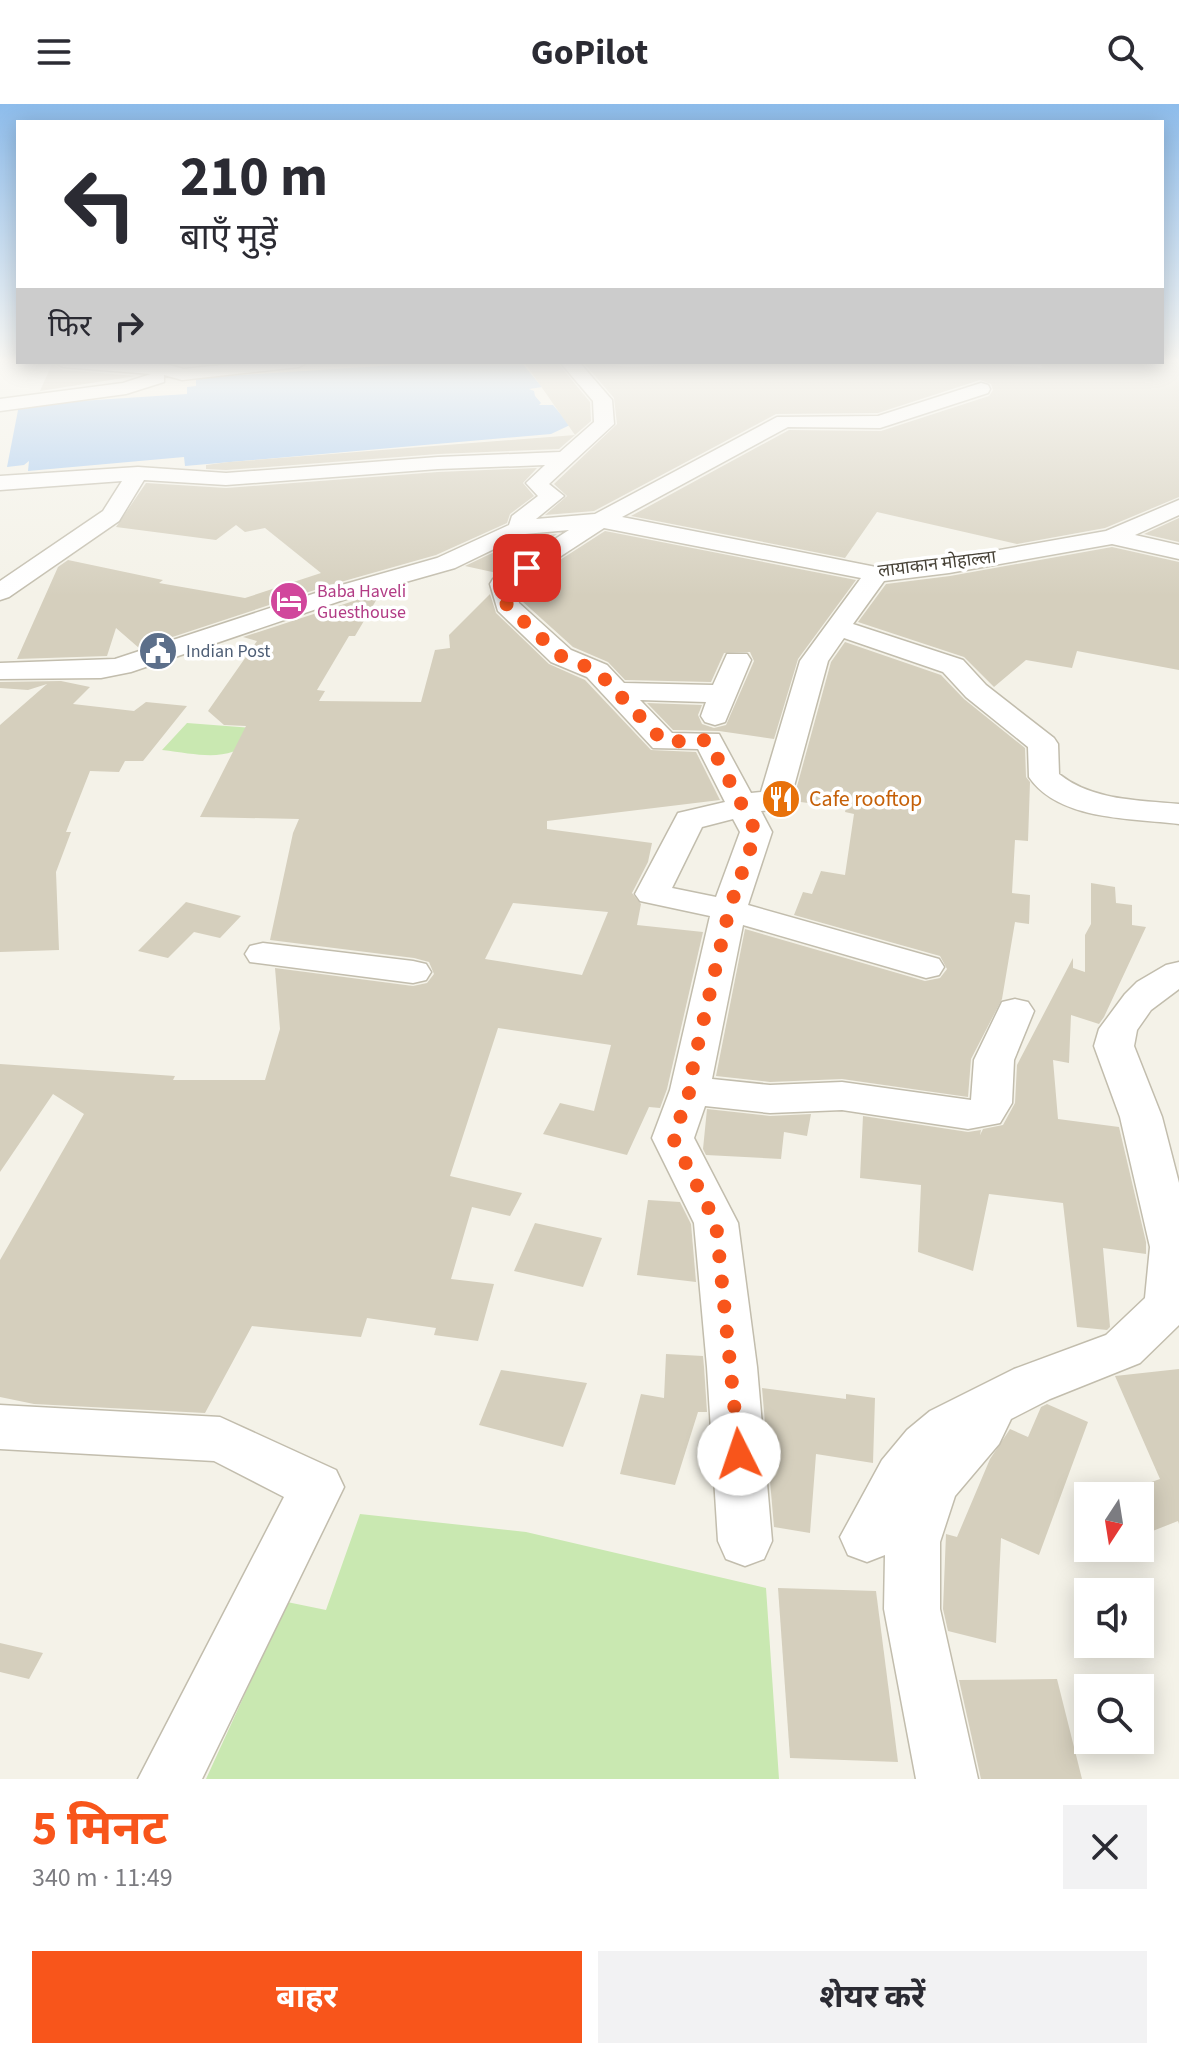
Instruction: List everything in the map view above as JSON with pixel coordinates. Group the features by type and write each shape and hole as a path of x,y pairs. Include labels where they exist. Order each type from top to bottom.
{"street":[{"path":"520,528 520,521 553,496 537,483 585,440"},
{"path":"708,740 664,742 597,671 561,656 507,606 502,584 600,520 748,440"},
{"path":"0,483 138,473 226,479 438,463 564,458"},
{"path":"0,592 111,516 138,473"},
{"path":"0,495 44,479"},
{"path":"1112,537 1179,507"},
{"path":"0,671 101,670 121,666 340,593 446,563 520,528 600,520"},
{"name":"लायाकान मोहाल्ला","path":"600,520 876,574 949,566 1112,537 1179,552"},
{"path":"0,569 27,574"},
{"path":"876,574 814,661 774,801 745,805 689,820 652,891 661,898 729,910 926,967"},
{"path":"838,628 953,666 976,691 1043,744 1044,777 1056,790 1083,800 1179,814"},
{"path":"737,660 721,694 708,740 745,805 756,832 729,910 690,1090 673,1138 716,1223 732,1367 745,1541"},
{"path":"615,691 721,694"},
{"path":"263,954 413,972"},
{"path":"867,1537 901,1476 925,1446 948,1426 1070,1368 1123,1349 1168,1306 1173,1247 1141,1117 1114,1046 1118,1029 1138,1002 1150,990 1179,973"},
{"path":"690,1090 770,1099 842,1096 968,1115 985,1113 991,1103 994,1060 1015,1011"},
{"path":"947,1779 912,1609 913,1542 933,1484 981,1429 991,1404"},
{"path":"0,1427 220,1439 317,1487 169,1779"}],"green space":[{"path":"187,723 265,729 230,753 205,755 162,750"},
{"path":"360,1514 526,1532 766,1588 779,1779 206,1779 287,1602 326,1610"}],"water":[{"path":"12,440 480,440 185,466 184,457 28,471 29,461 24,465 7,467"}],"building":[{"path":"509,440 569,440 559,449 206,469 206,465"},
{"path":"600,440 727,440 594,511 545,515 567,496 554,484"},
{"path":"770,440 1179,440 1179,497 1105,528 1017,544 877,512 845,558 631,516"},
{"path":"537,468 523,483 534,496 510,514 507,523 436,555 330,585 139,648 116,628 107,656 17,659 58,567 68,560 163,580 159,583 245,598 321,573 265,528 245,532 236,525 216,540 116,527 146,483 226,488"},
{"path":"1179,518 1179,542 1144,534"},
{"path":"605,531 856,580 798,659 774,739 719,731 673,730 647,703 702,705 698,715 702,724 714,728 726,725 754,661 750,652 724,653 711,682 625,680 608,662 573,647 522,601 518,587"},
{"path":"557,534 497,573 465,566 526,537"},
{"path":"1112,547 1179,562 1179,670 1077,651 1072,668 1026,660 994,687 964,657 858,622 886,584 950,576"},
{"path":"381,592 355,636 349,636 317,690 325,691 319,701 421,702 435,650 450,648 449,635 490,594 496,613 549,664 585,680 651,750 696,752 720,800 547,821 547,829 652,843 648,862 632,893 641,904 637,925 703,932 667,1089 660,1108 649,1107 627,1155 543,1134 560,1103 594,1111 611,1045 498,1028 450,1176 522,1193 510,1216 472,1207 451,1279 494,1284 478,1341 434,1335 436,1328 367,1318 361,1337 252,1326 205,1413 34,1404 0,1397 0,1260 84,1114 53,1094 0,1172 0,1064 175,1076 173,1080 265,1080 280,1029 275,968 413,986 427,983 434,974 429,962 414,958 270,940 293,833 299,819 200,817 246,726 224,725 208,711 257,641 243,637","holes":["513,903 608,912 582,975 485,959"]},
{"path":"845,642 941,675 964,699 1025,748 1026,777 1030,782 1028,841 1015,840 1012,893 1030,895 1029,924 1015,922 1002,999 971,1059 968,1097 842,1079 770,1082 716,1076 745,929 925,981 940,978 947,969 940,956 794,915 803,892 812,894 821,871 845,875 854,814 845,812 846,808 793,801 831,662"},
{"path":"61,681 90,687 73,704 134,711 146,702 187,706 143,761 125,761 119,772 90,771 66,832 71,832 56,872 59,950 0,952 0,725 47,684 28,690 0,688 0,682"},
{"path":"1091,883 1115,887 1116,903 1132,905 1132,925 1146,927 1104,1017 1099,1024 1071,1015 1069,1063 1053,1060 1058,1119 1119,1127 1146,1242 1146,1254 1103,1248 1110,1327 1107,1330 1077,1327 1063,1203 989,1194 973,1271 918,1252 921,1185 860,1178 863,1116 968,1132 981,1130 980,1135 983,1129 1003,1125 1015,1103 1017,1065 1073,958 1073,968 1085,972 1085,935 1091,924"},
{"path":"186,902 241,916 220,938 194,932 168,958 138,951"},
{"path":"707,1109 770,1116 811,1114 807,1136 784,1132 781,1159 706,1155 703,1149"},
{"path":"648,1200 680,1202 691,1224 696,1282 637,1275"},
{"path":"535,1223 602,1238 583,1287 514,1271"},
{"path":"666,1354 703,1356 704,1367 707,1412 698,1412 675,1485 620,1474 641,1394 664,1398"},
{"path":"1179,1369 1179,1524 1178,1521 1154,1530 1154,1482 1151,1482 1160,1479 1115,1376"},
{"path":"501,1370 587,1383 563,1447 479,1425"},
{"path":"762,1388 846,1399 846,1394 875,1398 873,1463 816,1454 810,1533 774,1527"},
{"path":"1047,1404 1088,1422 1039,1555 1001,1538 996,1643 948,1631 943,1609 946,1534 957,1537 990,1459 1010,1429 1028,1437 1041,1407"},
{"path":"778,1588 876,1591 898,1762 790,1758"},
{"path":"0,1643 43,1653 29,1679 0,1672"},
{"path":"1057,1679 1082,1779 981,1779 959,1680"}],"place":[{"name":"Baba Haveli Guesthouse","path":"289,601"},
{"name":"Indian Post","path":"158,651"},
{"name":"Cafe rooftop","path":"781,799"}],"route":[{"path":"527,568 502,584 507,606 561,656 597,671 664,742 708,740 744,803 756,832 729,910 690,1090 673,1138 716,1223 739,1454"}]}
